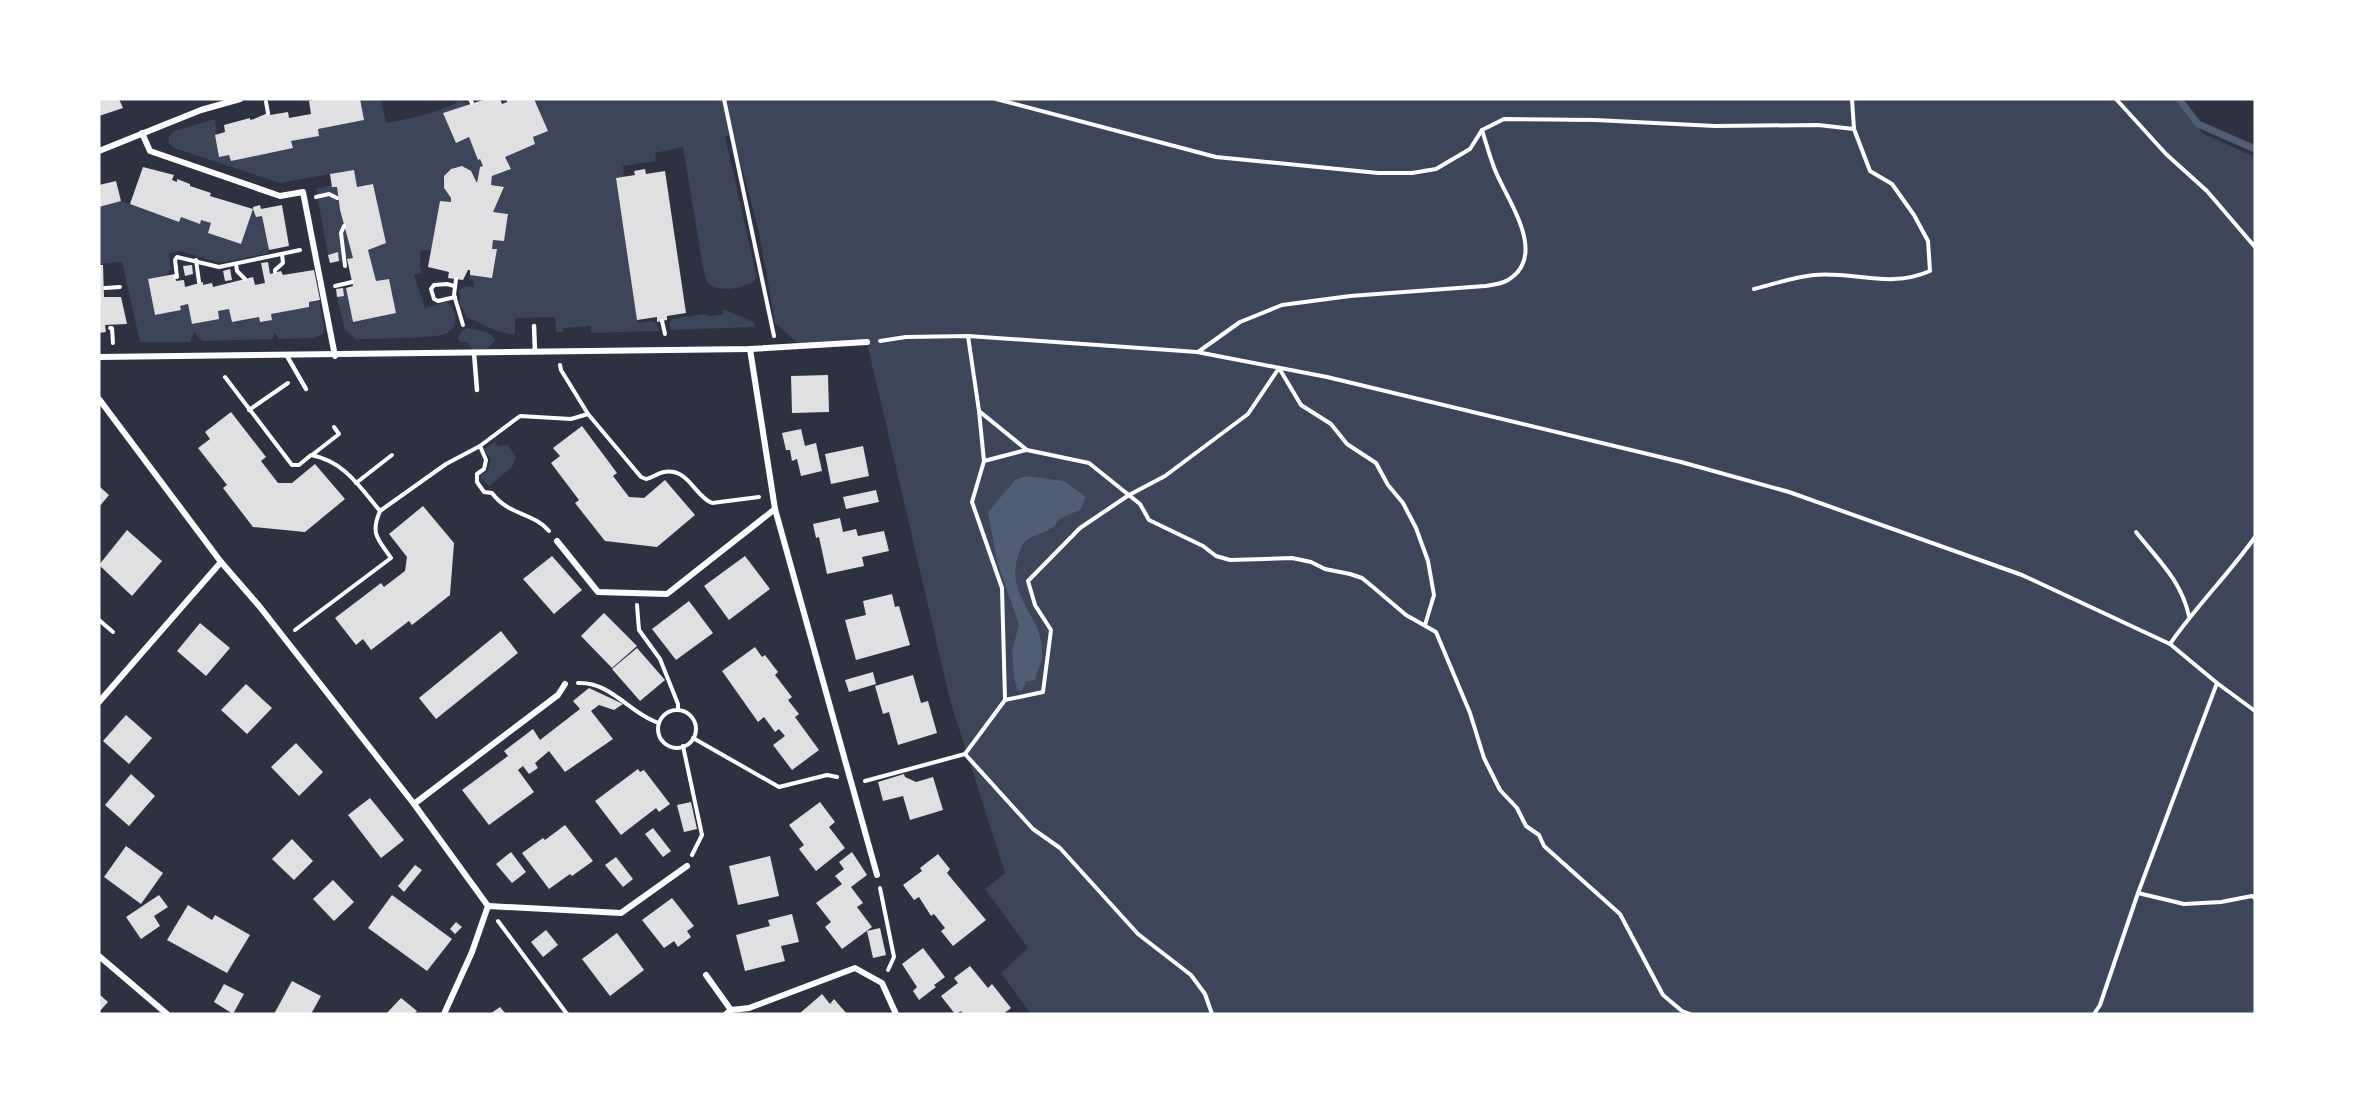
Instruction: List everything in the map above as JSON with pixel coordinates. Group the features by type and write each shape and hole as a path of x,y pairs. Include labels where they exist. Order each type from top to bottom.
{"street":[{"path":"99,151 201,110 240,99"},
{"path":"142,133 150,151 279,196 303,192 335,356"},
{"path":"99,357 335,356 750,349 867,342"},
{"path":"750,349 775,509 877,875"},
{"path":"99,399 221,562 284,637 414,804 488,906"},
{"path":"557,541 598,592 667,594 775,509"},
{"path":"99,702 221,562"},
{"path":"414,804 558,695 564,684"},
{"path":"488,906 621,913 687,866"},
{"path":"444,1014 472,952 488,906"},
{"path":"99,956 167,1014"},
{"path":"706,975 729,1012 749,1008 855,968 882,983 896,1014"}],"lane":[{"path":"534,326 535,352"},
{"path":"474,353 477,390"},
{"path":"287,356 306,389"}],"path":[{"path":"724,99 773,331"},
{"path":"996,99 1216,157 1378,172 1412,173 1436,169 1470,149 1482,130 1504,119 1715,126 1818,125 1854,129"},
{"path":"1755,289 1814,275 1888,280 1918,276 1930,271 1928,241 1914,215 1892,184 1869,171 1854,129 1852,99"},
{"path":"2116,99 2166,154 2207,191 2255,247"},
{"path":"266,102 268,113"},
{"path":"1197,352 1240,322 1282,305 1350,296 1485,286 1506,281 1519,270 1524,259 1524,238 1521,225 1494,170 1482,130"},
{"path":"318,196 329,194 337,198"},
{"path":"344,226 341,233 345,266"},
{"path":"175,277 177,277 175,260 177,256 219,267 315,247"},
{"path":"275,272 274,270 283,263 282,254"},
{"path":"196,260 199,282"},
{"path":"236,264 237,271 245,279"},
{"path":"456,279 455,297 463,325"},
{"path":"332,287 352,282"},
{"path":"454,286 440,284 434,285 431,289 434,299 438,301 455,297"},
{"path":"105,288 120,287"},
{"path":"662,321 665,334"},
{"path":"110,328 112,328 113,344"},
{"path":"693,738 779,787 827,775 868,781 965,754 1005,700 1002,588 972,502 984,461 968,336"},
{"path":"867,342 906,337 968,336 1197,352 1327,377 1681,462 1789,492 2022,575 2170,644 2255,711"},
{"path":"558,351 561,370 588,414 635,471 646,479 662,472 676,473 692,482 705,501 712,503 773,493"},
{"path":"1005,700 1043,692 1051,630 1035,605 1028,581 1080,528 1130,495 1165,476 1248,414 1279,368"},
{"path":"1279,368 1301,405 1331,424 1347,444 1376,463 1388,485 1403,503 1416,528 1428,561 1434,595 1425,625"},
{"path":"249,410 299,376"},
{"path":"225,377 292,465 299,465 339,434 334,427"},
{"path":"979,411 1027,450"},
{"path":"284,637 391,558 375,533 380,511 446,464 480,446 520,416 571,419 588,414"},
{"path":"480,446 486,460 484,469 477,474 477,482 484,492 492,493 507,509 543,525 557,541"},
{"path":"984,461 1027,450 1089,463 1140,504 1149,520 1203,546 1216,556 1230,560 1292,558 1311,561 1325,569 1350,574 1367,582 1406,615 1436,632 1470,713 1484,758 1500,790 1517,808 1526,826 1539,835 1544,846 1620,914 1663,995 1682,1011 1690,1014"},
{"path":"311,455 333,462 342,468 380,511"},
{"path":"356,483 392,455"},
{"path":"2136,532 2177,583 2184,596 2189,616"},
{"path":"2170,644 2189,616 2238,561 2255,537"},
{"path":"635,593 639,630 660,659 678,704 678,710"},
{"path":"99,620 113,632"},
{"path":"564,684 587,683 618,697 652,721 659,723"},
{"path":"2094,1014 2100,1005 2138,893 2217,683"},
{"path":"678,710 688,713 696,725 693,738 683,746 673,747 667,744 659,732 659,723 667,713 678,710"},
{"path":"683,746 702,834 687,866"},
{"path":"965,754 1033,830 1060,848 1138,934 1191,975 1205,994 1212,1014"},
{"path":"877,875 894,957 882,983"},
{"path":"2138,893 2184,904 2255,898"},
{"path":"498,921 567,1014"}],"shaded area":[{"path":"360,99 381,99 386,123 435,111 460,100 467,103 467,105 444,113 457,142 469,137 483,166 480,167 477,183 471,173 464,168 457,167 445,175 443,182 451,202 440,201 431,251 421,250 422,273 414,275 425,308 446,302 452,306 455,322 445,334 356,339 345,330 337,297 344,295 343,288 346,288 353,322 396,313 389,279 376,281 368,250 386,243 373,184 357,187 353,170 280,183 174,148 169,143 169,136 174,131 215,119 219,156 293,148 291,141 319,136 318,129 363,120"},
{"path":"534,99 2175,99 2202,133 2255,157 2255,1014 1031,1014 1001,973 1028,948 985,889 1005,873 950,700 867,343 801,346 775,323 759,232 733,134 725,136 756,274 755,281 731,289 718,288 707,283 683,147 655,153 656,161 623,166 624,177 616,178 638,323 652,321 657,324 659,331 591,333 591,326 563,328 563,332 556,332 555,317 515,318 515,334 509,334 467,318 460,303 459,290 466,286 473,287 474,281 469,280 470,275 492,277 497,250 492,249 493,240 504,241 508,214 493,212 504,188 491,185 492,176 510,169 505,157 535,144 533,137 547,131"},
{"path":"332,185 337,187 339,209 353,258 339,261 338,253 328,255 316,189"},
{"path":"121,201 179,222 181,217 200,224 201,220 211,223 208,233 241,244 253,209 256,217 262,216 269,253 220,263 180,251 169,253 171,270 167,271 168,275 148,279 155,315 180,310 180,306 188,304 218,311 229,309 259,317 260,322 271,314 309,307 309,302 319,301 324,326 323,333 315,338 279,339 275,333 272,339 202,341 194,332 190,342 140,342 122,262 99,264 99,207"},
{"path":"723,309 754,322 755,327 670,330 672,319 723,314"},
{"path":"467,328 487,332 496,340 486,349 472,349 468,342 460,342 458,338"},
{"path":"495,442 498,446 508,445 516,457 512,467 489,486 481,479 481,475 487,472 491,459 484,449"},
{"path":"1026,476 1064,481 1086,497 1080,510 1059,519 1050,529 1029,539 1021,548 1016,564 1016,579 1024,604 1037,627 1042,654 1035,680 1015,684 1012,651 1019,625 997,561 988,512 1015,480"}],"building":[{"path":"99,99 119,99 123,108 99,116"},
{"path":"360,99 364,120 318,129 319,136 291,141 293,148 231,161 229,155 219,157 215,135 225,132 224,125 254,119 270,112 270,115 288,112 289,118 311,114 309,101"},
{"path":"486,99 500,99 502,104 507,102 507,99 534,99 548,131 533,137 535,144 505,157 511,169 492,176 491,185 504,187 493,212 508,214 504,241 493,240 492,249 497,249 492,278 470,275 470,270 468,270 463,280 448,278 449,272 428,267 440,201 451,202 444,188 444,176 451,169 462,166 471,171 477,183 480,167 483,166 480,159 478,160 469,137 456,143 443,113"},
{"path":"143,167 174,175 172,180 177,182 177,179 211,193 210,196 253,209 241,244 208,233 211,223 201,220 200,224 181,217 179,222 130,204"},
{"path":"645,169 646,174 665,171 686,313 667,316 667,320 657,322 657,317 637,320 616,178 635,175 634,171"},
{"path":"354,170 357,187 373,184 386,243 368,250 376,281 389,279 396,313 353,322 346,288 353,286 347,259 353,258 340,210 337,187 332,187 330,174"},
{"path":"116,181 121,201 99,207 99,185"},
{"path":"260,205 261,209 282,205 289,246 269,250 262,216 256,217 253,209"},
{"path":"338,252 339,261 330,263 328,255"},
{"path":"268,262 270,274 281,271 283,275 314,270 320,300 309,302 309,307 271,314 272,320 260,322 259,317 232,322 229,309 218,311 219,319 192,324 188,304 180,306 181,310 155,315 148,279 175,274 176,281 184,280 185,287 203,282 203,285 212,283 213,287 253,277 255,285 265,283 261,263"},
{"path":"99,265 103,265 104,297 121,297 127,324 105,325 106,332 99,333"},
{"path":"192,265 193,274 185,276 183,266"},
{"path":"230,269 232,280 225,281 223,271"},
{"path":"343,288 344,296 337,297 336,289"},
{"path":"828,375 829,412 792,413 791,376"},
{"path":"231,412 266,457 261,461 278,483 292,483 315,464 345,499 305,532 253,527 223,488 227,485 198,448 210,439 205,432"},
{"path":"582,426 617,473 613,476 629,497 644,498 665,480 695,515 657,547 605,541 575,503 579,500 551,463 560,456 553,448"},
{"path":"801,429 805,446 816,443 822,471 801,476 797,459 792,461 790,450 786,450 782,433"},
{"path":"863,446 869,476 831,484 825,454"},
{"path":"99,486 109,495 99,507"},
{"path":"876,490 879,502 846,509 843,497"},
{"path":"423,506 454,543 450,595 412,625 409,621 371,650 363,639 356,645 335,618 381,583 384,587 405,571 407,557 389,534"},
{"path":"840,518 843,532 856,529 858,536 884,531 889,551 862,557 864,566 827,574 819,537 816,538 813,524"},
{"path":"127,530 162,561 132,596 99,565"},
{"path":"552,556 582,590 554,614 523,579"},
{"path":"745,556 770,589 729,620 704,586"},
{"path":"892,594 895,607 899,606 910,645 856,660 845,620 866,615 863,601"},
{"path":"689,601 713,633 676,660 652,629"},
{"path":"604,613 637,646 612,668 581,636"},
{"path":"200,623 230,648 206,676 177,651"},
{"path":"501,631 518,653 436,719 419,698"},
{"path":"755,647 762,657 765,655 778,672 775,675 792,697 788,700 799,714 795,717 819,750 792,770 773,745 785,736 779,729 775,732 764,717 758,722 722,671"},
{"path":"637,648 665,680 640,701 612,669"},
{"path":"873,672 876,684 849,692 845,680"},
{"path":"913,675 921,703 928,701 937,733 898,745 889,712 883,714 875,686"},
{"path":"246,684 272,708 247,734 221,710"},
{"path":"589,688 623,704 614,710 599,705 591,711 613,739 565,772 549,751 535,763 538,768 529,774 523,766 518,770 534,792 489,825 462,790 508,756 504,751 533,729 540,740 580,709 573,701"},
{"path":"126,715 152,738 129,764 103,741"},
{"path":"296,743 323,772 299,796 271,767"},
{"path":"638,769 640,772 644,770 670,804 659,812 656,808 621,835 595,801"},
{"path":"131,774 155,796 129,826 105,805"},
{"path":"904,774 905,777 916,782 933,777 943,810 910,820 903,796 883,801 878,782"},
{"path":"370,798 404,840 381,858 348,815"},
{"path":"691,802 697,829 684,832 677,805"},
{"path":"820,802 835,822 829,827 845,848 816,871 799,849 804,845 789,825"},
{"path":"565,825 593,861 549,889 522,853"},
{"path":"653,828 671,851 663,857 645,834"},
{"path":"292,839 313,861 294,880 272,859"},
{"path":"126,846 163,873 141,904 104,877"},
{"path":"511,852 526,872 512,883 496,864"},
{"path":"852,852 867,875 851,887 863,903 857,907 872,927 842,949 825,927 831,922 816,903 842,884 835,876 844,869 839,862"},
{"path":"938,854 950,869 947,873 986,920 953,946 941,931 945,928 934,914 931,916 919,897 914,900 903,885 922,871 920,868"},
{"path":"770,856 779,896 738,905 729,866"},
{"path":"616,857 633,879 623,887 605,865"},
{"path":"415,865 422,870 404,892 398,886"},
{"path":"333,880 354,902 334,921 313,899"},
{"path":"159,895 168,907 154,916 160,926 141,939 126,917"},
{"path":"392,895 452,939 427,971 368,928"},
{"path":"672,898 694,926 687,931 691,937 678,947 674,941 664,948 642,920"},
{"path":"188,905 212,920 215,915 250,935 227,973 167,940"},
{"path":"792,914 799,942 781,946 785,961 745,971 736,935 770,926 768,920"},
{"path":"456,922 462,927 455,934 450,929"},
{"path":"880,928 886,955 873,958 867,931"},
{"path":"546,930 558,945 543,957 531,942"},
{"path":"617,933 644,970 610,996 582,959"},
{"path":"923,948 945,977 919,1000 913,991 917,987 902,964"},
{"path":"970,966 988,988 992,984 1011,1008 1003,1014 963,1014 961,1011 955,1014 941,996 958,983 954,978"},
{"path":"292,981 321,996 311,1014 274,1014"},
{"path":"224,984 244,994 233,1014 214,1002"},
{"path":"99,994 108,1002 99,1012"},
{"path":"822,994 830,1004 834,999 847,1014 799,1014"},
{"path":"401,998 417,1011 414,1014 386,1014"},
{"path":"500,1007 506,1014 490,1014"}],"waterway":[{"path":"2179,99 2198,124 2255,149"},
{"path":"1020,687 1022,682"}]}
